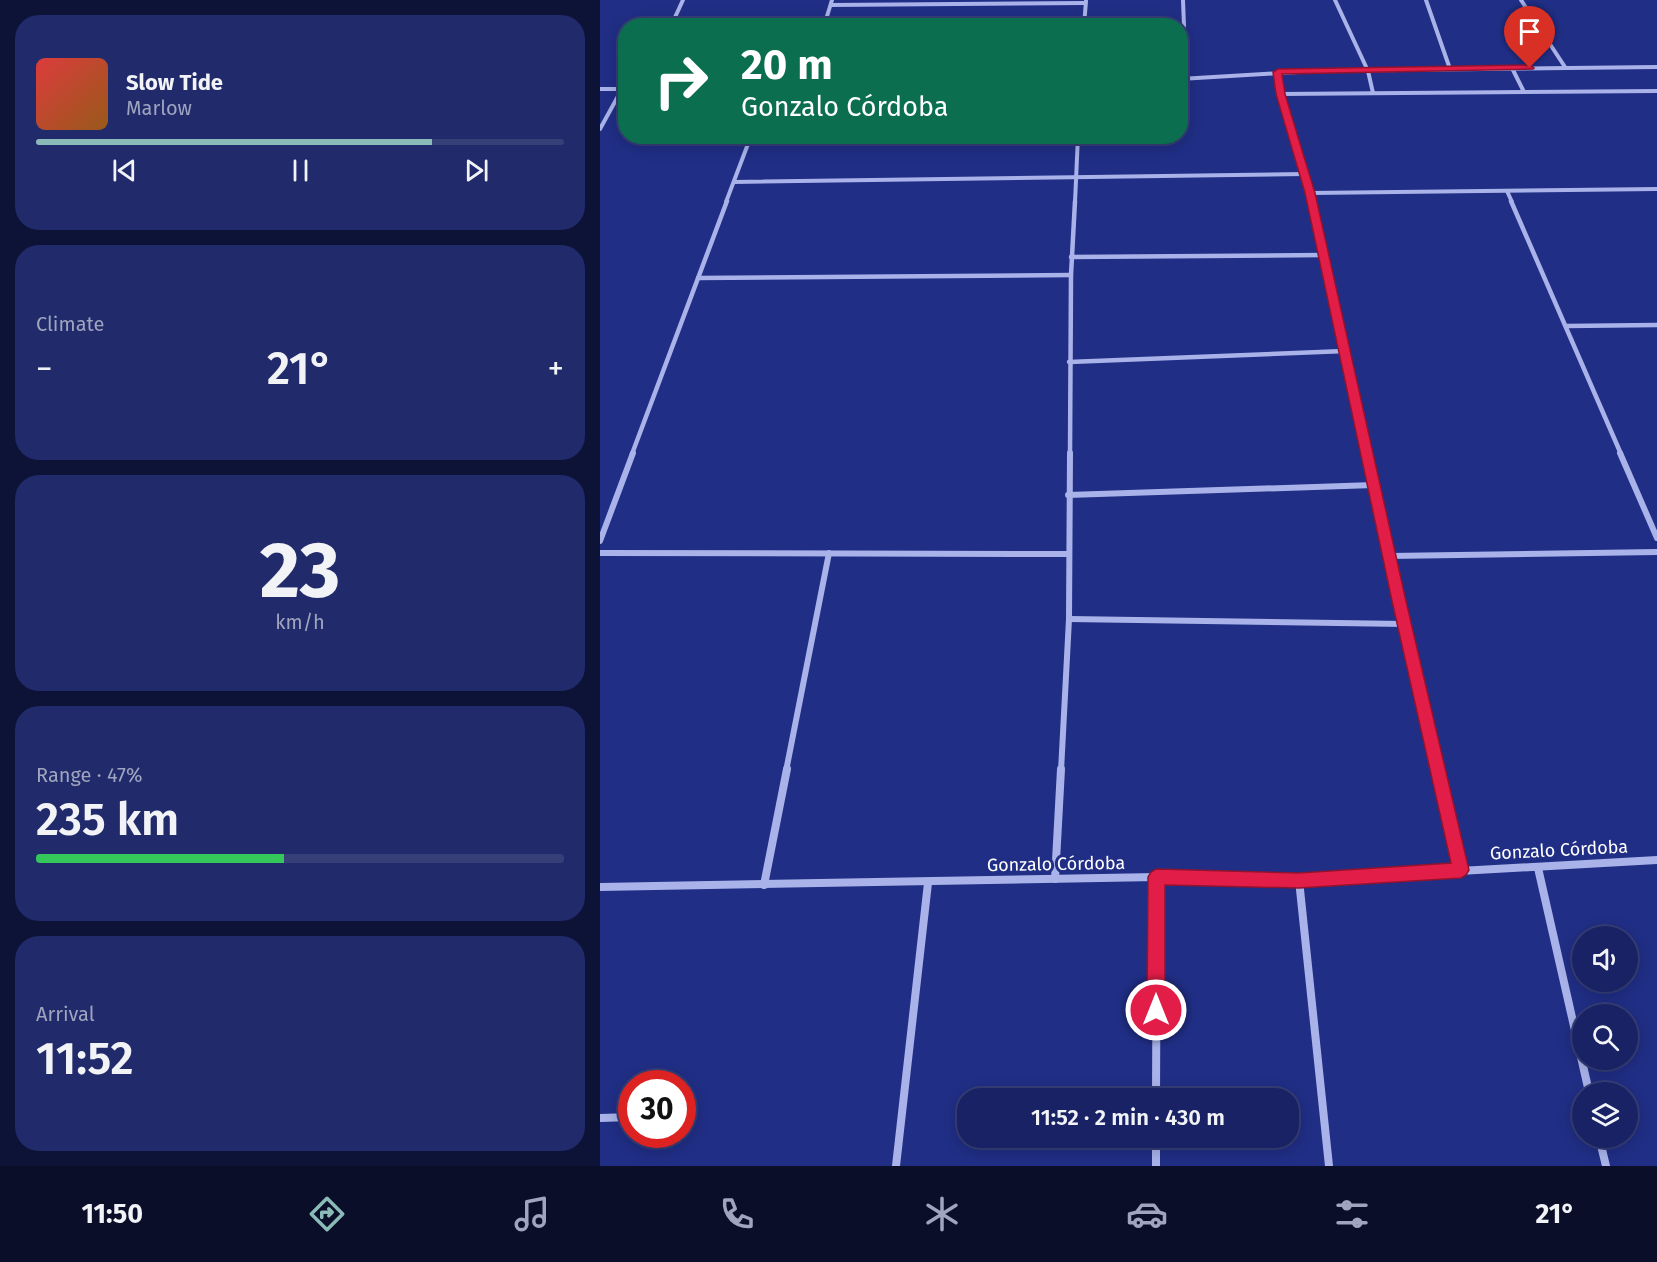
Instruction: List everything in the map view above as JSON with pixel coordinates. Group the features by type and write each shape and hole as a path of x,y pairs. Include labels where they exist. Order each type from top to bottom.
{"street":[{"path":"675,18 683,0"},
{"path":"827,18 832,0"},
{"path":"1183,0 1184,18"},
{"path":"1335,0 1368,71 1373,93"},
{"path":"1426,0 1450,69"},
{"path":"1521,0 1565,67"},
{"path":"831,5 923,2 1085,2 1084,18"},
{"path":"1188,78 1278,72 1657,67"},
{"path":"1512,68 1524,92"},
{"path":"1278,72 1280,94 1310,193 1404,624 1461,870"},
{"path":"600,89 618,89"},
{"path":"1280,94 1657,91"},
{"path":"600,129 618,99"},
{"path":"600,540 748,144"},
{"path":"1055,879 1068,619 1071,257 1078,144"},
{"path":"734,183 1305,174"},
{"path":"1310,193 1657,189"},
{"path":"1507,191 1657,538"},
{"path":"1071,257 1324,255"},
{"path":"698,278 1071,275"},
{"path":"1566,326 1657,325"},
{"path":"1069,362 1345,351"},
{"path":"1068,495 1374,485"},
{"path":"1389,556 1657,552"},
{"path":"600,553 1068,554"},
{"path":"765,885 829,553"},
{"path":"1068,619 1404,624"},
{"name":"Gonzalo Córdoba","path":"600,887 928,883 1156,877 1299,880 1657,861"},
{"path":"1538,868 1587,1082"},
{"path":"1156,877 1156,1088"},
{"path":"1299,880 1329,1166"},
{"path":"896,1166 928,883"},
{"path":"600,1118 618,1117"},
{"path":"1156,1148 1156,1166"},
{"path":"1602,1148 1606,1166"}],"route":[{"path":"1156,1010 1156,877 1299,880 1461,870 1399,601 1310,193 1280,94 1278,72 1530,68"}]}
